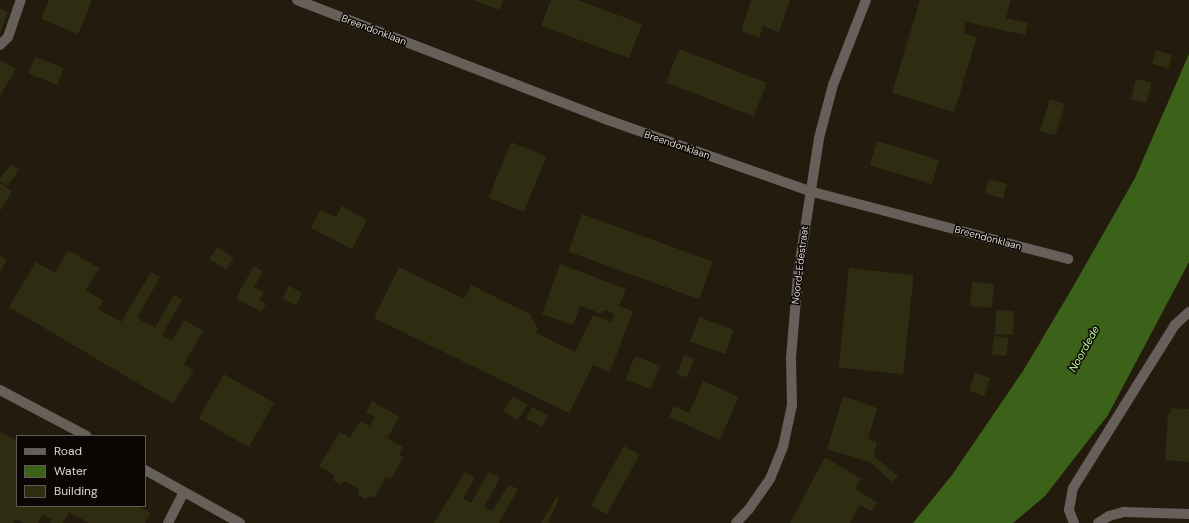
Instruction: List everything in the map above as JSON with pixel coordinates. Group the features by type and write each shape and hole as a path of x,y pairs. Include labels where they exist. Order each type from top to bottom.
{"street":[{"path":"0,45 8,37 20,0"},
{"name":"Breendonklaan","path":"297,0 605,119 809,191 1068,259"},
{"name":"Noord-Edestraat","path":"736,523 749,509 770,479 783,446 792,405 791,358 798,274 809,191 819,138 833,85 866,0"},
{"path":"1074,523 1069,510 1073,488 1175,325 1189,312"},
{"path":"0,390 85,435"},
{"path":"146,471 183,493 240,523"},
{"path":"168,523 183,493"},
{"path":"1098,523 1109,516 1124,512 1189,514"}],"water":[{"name":"Noordede","path":"1189,54 1189,262 1108,415 1045,496 1013,523 913,523 952,475 1023,371 1070,292 1135,178"}],"building":[{"path":"49,0 92,0 78,34 41,19"},
{"path":"473,0 503,0 500,10"},
{"path":"551,0 577,0 642,24 629,58 541,26"},
{"path":"751,0 790,0 779,32 763,26 759,38 741,31"},
{"path":"920,0 1011,0 1006,18 1028,23 1025,35 966,22 964,33 977,37 954,112 892,93"},
{"path":"0,9 8,12 0,34"},
{"path":"679,49 767,83 754,116 666,83"},
{"path":"1156,50 1172,55 1168,68 1152,63"},
{"path":"35,57 64,68 57,85 29,74"},
{"path":"0,60 16,69 0,96"},
{"path":"1136,79 1152,83 1146,103 1131,99"},
{"path":"1050,99 1065,104 1055,135 1040,130"},
{"path":"877,141 939,160 932,184 870,165"},
{"path":"511,142 546,156 524,212 489,198"},
{"path":"11,164 19,170 7,186 0,181 0,179"},
{"path":"989,179 1007,184 1003,199 985,193"},
{"path":"0,183 12,191 0,211"},
{"path":"342,206 367,220 352,249 311,228 320,210 336,217"},
{"path":"582,214 713,262 699,299 568,252"},
{"path":"217,247 234,258 226,270 209,259"},
{"path":"68,250 99,268 86,290 103,301 98,309 121,322 151,272 160,277 137,318 155,328 174,295 182,300 162,335 172,341 184,320 203,331 184,364 194,370 173,404 9,307 36,262 55,273"},
{"path":"0,256 7,260 0,272"},
{"path":"560,264 626,289 619,306 633,311 610,372 593,365 569,413 374,318 399,267 464,299 471,285 530,314 538,329 536,333 575,352 593,315 612,322 615,314 604,310 602,314 580,306 573,325 542,314"},
{"path":"254,266 263,271 254,287 264,292 259,300 266,304 261,312 236,298"},
{"path":"849,268 914,275 903,374 839,367"},
{"path":"972,282 994,284 992,308 970,306"},
{"path":"289,286 302,293 296,305 282,298"},
{"path":"996,310 1014,311 1013,335 995,334"},
{"path":"699,317 734,330 725,354 690,341"},
{"path":"994,336 1009,338 1006,356 991,354"},
{"path":"684,355 694,359 687,378 677,374"},
{"path":"635,356 660,366 651,389 626,379"},
{"path":"975,373 990,378 984,396 969,391"},
{"path":"224,374 274,403 249,447 198,418"},
{"path":"703,381 738,397 720,440 669,417 674,406 689,413"},
{"path":"513,396 527,405 517,420 503,411"},
{"path":"843,396 877,408 868,439 877,442 874,456 898,476 892,482 870,462 827,449"},
{"path":"372,401 399,417 387,438 403,447 399,454 403,458 391,479 386,477 374,498 370,496 365,499 358,495 359,489 345,481 341,485 333,480 334,475 319,466 340,432 350,438 360,421 369,426 375,417 366,412"},
{"path":"532,407 548,415 542,427 526,419"},
{"path":"1171,408 1189,409 1189,462 1165,460 1168,413 1171,414"},
{"path":"0,432 16,440 16,507 140,507 151,513 145,523 89,523 69,512 63,523 50,523 52,520 43,515 38,523 24,523 15,519 13,523 0,523"},
{"path":"624,446 640,455 607,514 591,505"},
{"path":"825,457 861,479 855,488 877,503 871,511 860,505 850,522 851,523 790,523"},
{"path":"465,472 475,478 463,498 471,503 489,472 500,478 484,507 492,511 509,485 518,489 499,523 434,523"},
{"path":"557,496 559,498 548,521 552,523 541,523"}]}
